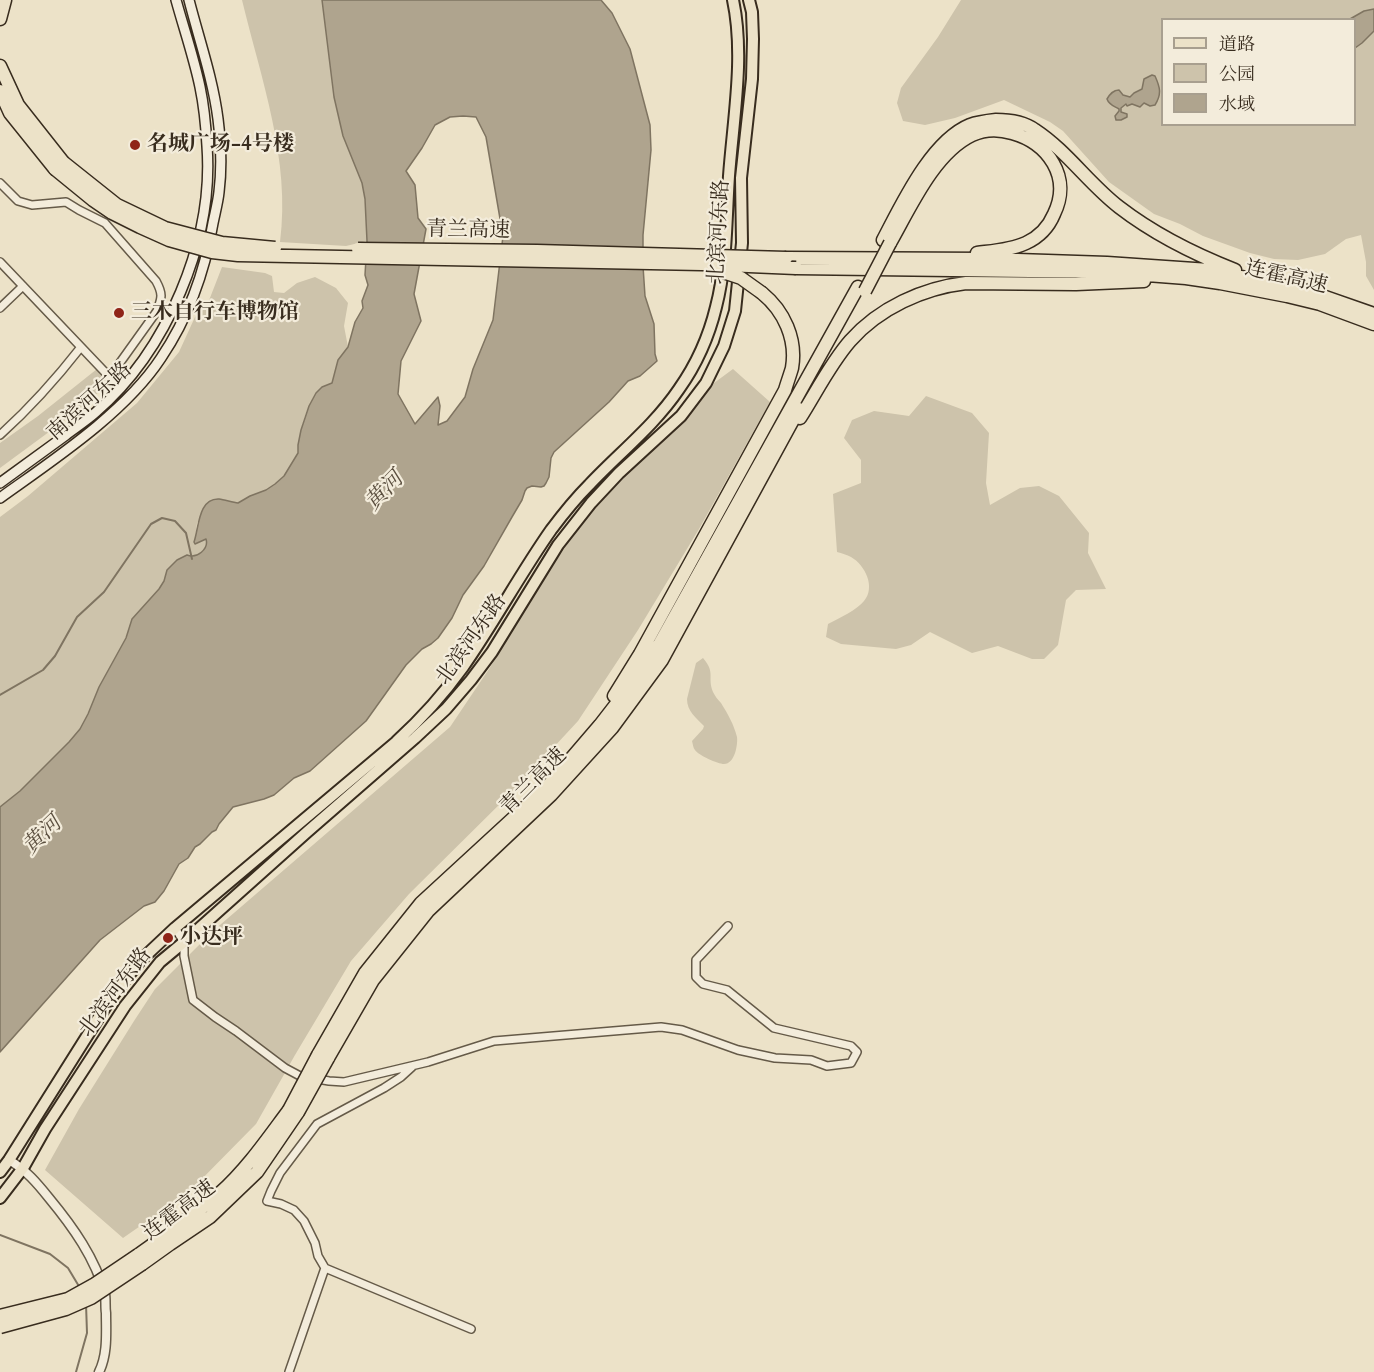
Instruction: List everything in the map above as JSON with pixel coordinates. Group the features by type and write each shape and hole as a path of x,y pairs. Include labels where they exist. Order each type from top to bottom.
{"highway":[{"path":"0,20 5,0"},
{"path":"0,66 18,105 59,165"},
{"path":"0,91 10,113 59,165"},
{"path":"742,514 915,182 935,152 950,137 968,126 985,121 1004,120 1019,122 1035,129 1062,151 1118,206 1156,233 1178,245 1270,283"},
{"path":"886,241 941,159 972,135 989,130 1004,130 1027,137 1037,144 1053,163 1059,176 1060,191 1057,209 1040,234 1028,242 977,253 895,260"},
{"name":"青兰高速","path":"59,165 117,205 165,228 222,243 270,248 537,251 895,260"},
{"name":"青兰高速","path":"59,165 93,200 112,213 169,240 212,252 250,255 692,264"},
{"path":"895,260 988,259 1107,262 1209,270 1270,283"},
{"path":"692,264 796,268 1107,272 1186,278"},
{"path":"585,742 640,654 785,390 792,368 793,349 787,324 778,309 762,293 741,278 692,264"},
{"path":"742,514 836,358 850,340 869,322 895,305 926,291 966,283 1076,284 1186,278"},
{"name":"连霍高速","path":"1186,278 1320,304 1374,324"},
{"name":"连霍高速","path":"1270,283 1308,291 1374,314"},
{"path":"585,742 638,676 660,643 861,289"},
{"name":"青兰高速","path":"323,1056 373,980 428,911 551,795 612,728 662,660 742,514"},
{"name":"青兰高速","path":"323,1056 365,973 421,903 546,788 585,742"},
{"name":"连霍高速","path":"0,1316 68,1299 170,1244 210,1217 257,1172 294,1111 323,1056"},
{"name":"连霍高速","path":"0,1327 66,1309 91,1298 140,1260"}],"main road":[{"name":"南滨河东路","path":"0,483 94,413 120,388 153,345 178,299 189,270 198,241 207,192 207,147 200,87 176,0"},
{"name":"南滨河东路","path":"0,498 100,423 122,403 160,360 191,303 209,245 219,193 221,160 213,87 189,0"},
{"name":"北滨河东路","path":"0,1172 111,998 140,961 175,927 396,742 420,718 463,667 564,513 588,485 654,422 688,375 702,349 713,320 725,253 737,80 734,0"},
{"name":"北滨河东路","path":"0,1198 23,1168 45,1129 125,1006 160,962 416,738 446,709 492,652 558,545 619,473 681,416 706,384 724,346 735,311 742,243 741,178 752,79 752,12 749,0"}],"street":[{"path":"0,183 18,201 32,205 66,202 105,223 156,281 162,298 157,311 109,378"},
{"path":"0,262 120,388"},
{"path":"0,308 23,285"},
{"path":"0,435 26,412 81,347"},
{"path":"175,927 184,942 184,956 193,1000 285,1068 300,1076 344,1082 414,1065 494,1041 661,1027 682,1030 738,1050 775,1058 811,1060 827,1066 851,1063 857,1052 851,1046 774,1028 727,990 703,984 696,977 696,960 728,926"},
{"path":"414,1065 384,1088 317,1124 280,1173 267,1201 294,1210 304,1221 325,1268 471,1329"},
{"path":"9,1160 23,1168 60,1211 79,1237 93,1264 105,1296 106,1345 99,1372"},
{"path":"289,1372 325,1268"}],"green space":[{"path":"242,0 322,0 334,97 343,136 362,183 367,241 346,246 280,242 282,211 278,150"},
{"path":"961,0 1374,0 1374,290 1366,276 1361,235 1346,239 1325,254 1298,260 1274,259 1250,253 1203,236 1154,214 1109,182 1063,131 1050,122 1004,100 955,118 925,125 903,121 897,103 901,88 938,37"},
{"path":"222,267 272,276 274,292 284,293 297,283 315,277 336,288 348,303 344,326 348,347 338,360 332,383 318,391 310,404 301,429 298,456 291,468 266,490 199,520 195,539 206,539 206,546 198,554 187,555 177,560 167,570 159,589 132,619 126,638 99,687 80,729 20,791 0,807 0,517 137,403 179,352 195,317 208,303"},
{"path":"97,369 107,385 72,415 0,468 0,443"},
{"path":"733,369 770,402 699,529 638,630 578,721 515,789 409,894 351,961 256,1124 189,1192 123,1238 45,1170 79,1109 155,989 213,931 450,727 590,510 695,397"},
{"path":"926,396 972,413 989,433 986,483 990,505 1020,488 1039,486 1059,496 1089,533 1088,553 1106,589 1076,590 1066,600 1058,645 1044,659 1032,659 998,646 972,653 930,632 911,645 896,649 841,644 826,637 828,624 848,614 861,604 869,589 867,577 861,565 851,557 837,552 833,494 861,483 861,460 844,438 852,420 874,411 909,416"},
{"path":"703,658 710,671 713,692 728,715 737,737 733,757 731,761 724,764 700,754 694,749 692,741 704,726 690,711 687,699 696,663"}],"water":[{"name":"黄河","path":"322,0 601,0 612,13 630,49 650,125 651,150 643,235 643,266 645,296 654,324 657,361 640,376 628,381 609,402 554,452 546,483 541,487 527,488 484,566 463,595 452,618 438,638 422,649 406,665 366,721 310,771 294,778 274,795 233,807 216,830 179,864 155,902 144,906 100,940 0,1052 0,807 20,791 80,729 99,687 126,638 132,619 159,589 167,570 177,560 187,555 195,556 204,550 206,539 195,544 194,542 203,508 207,503 219,499 238,503 266,490 284,476 298,453 301,430 309,406 322,387 332,383 338,360 348,347 355,322 363,308 362,301 368,285 365,275 367,241 365,199 362,183 343,136 334,97","holes":["450,117 476,117 486,137 503,236 493,320 473,369 465,397 447,421 438,425 440,406 438,397 415,424 398,394 401,361 421,321 414,294 426,229 418,218 415,185 406,171 435,125"]},
{"path":"1374,9 1374,31 1356,47 1356,18 1352,18 1364,11"},
{"path":"1155,76 1160,90 1155,105 1150,106 1144,103 1140,107 1126,104 1121,108 1121,112 1127,114 1127,117 1116,120 1115,116 1119,109 1109,103 1107,99 1109,95 1119,90 1123,95 1130,97 1142,89 1144,79"}],"waterway":[{"path":"0,695 43,670 55,656 77,617 104,592 151,524 162,518 175,521 186,533 192,559"},
{"path":"0,1235 50,1254 68,1268 80,1288"},
{"path":"76,1372 87,1333 86,1304"}],"place":[{"name":"名城广场-4号楼","path":"135,145"},
{"name":"三木自行车博物馆","path":"119,313"},
{"name":"小达坪","path":"168,938"}]}
